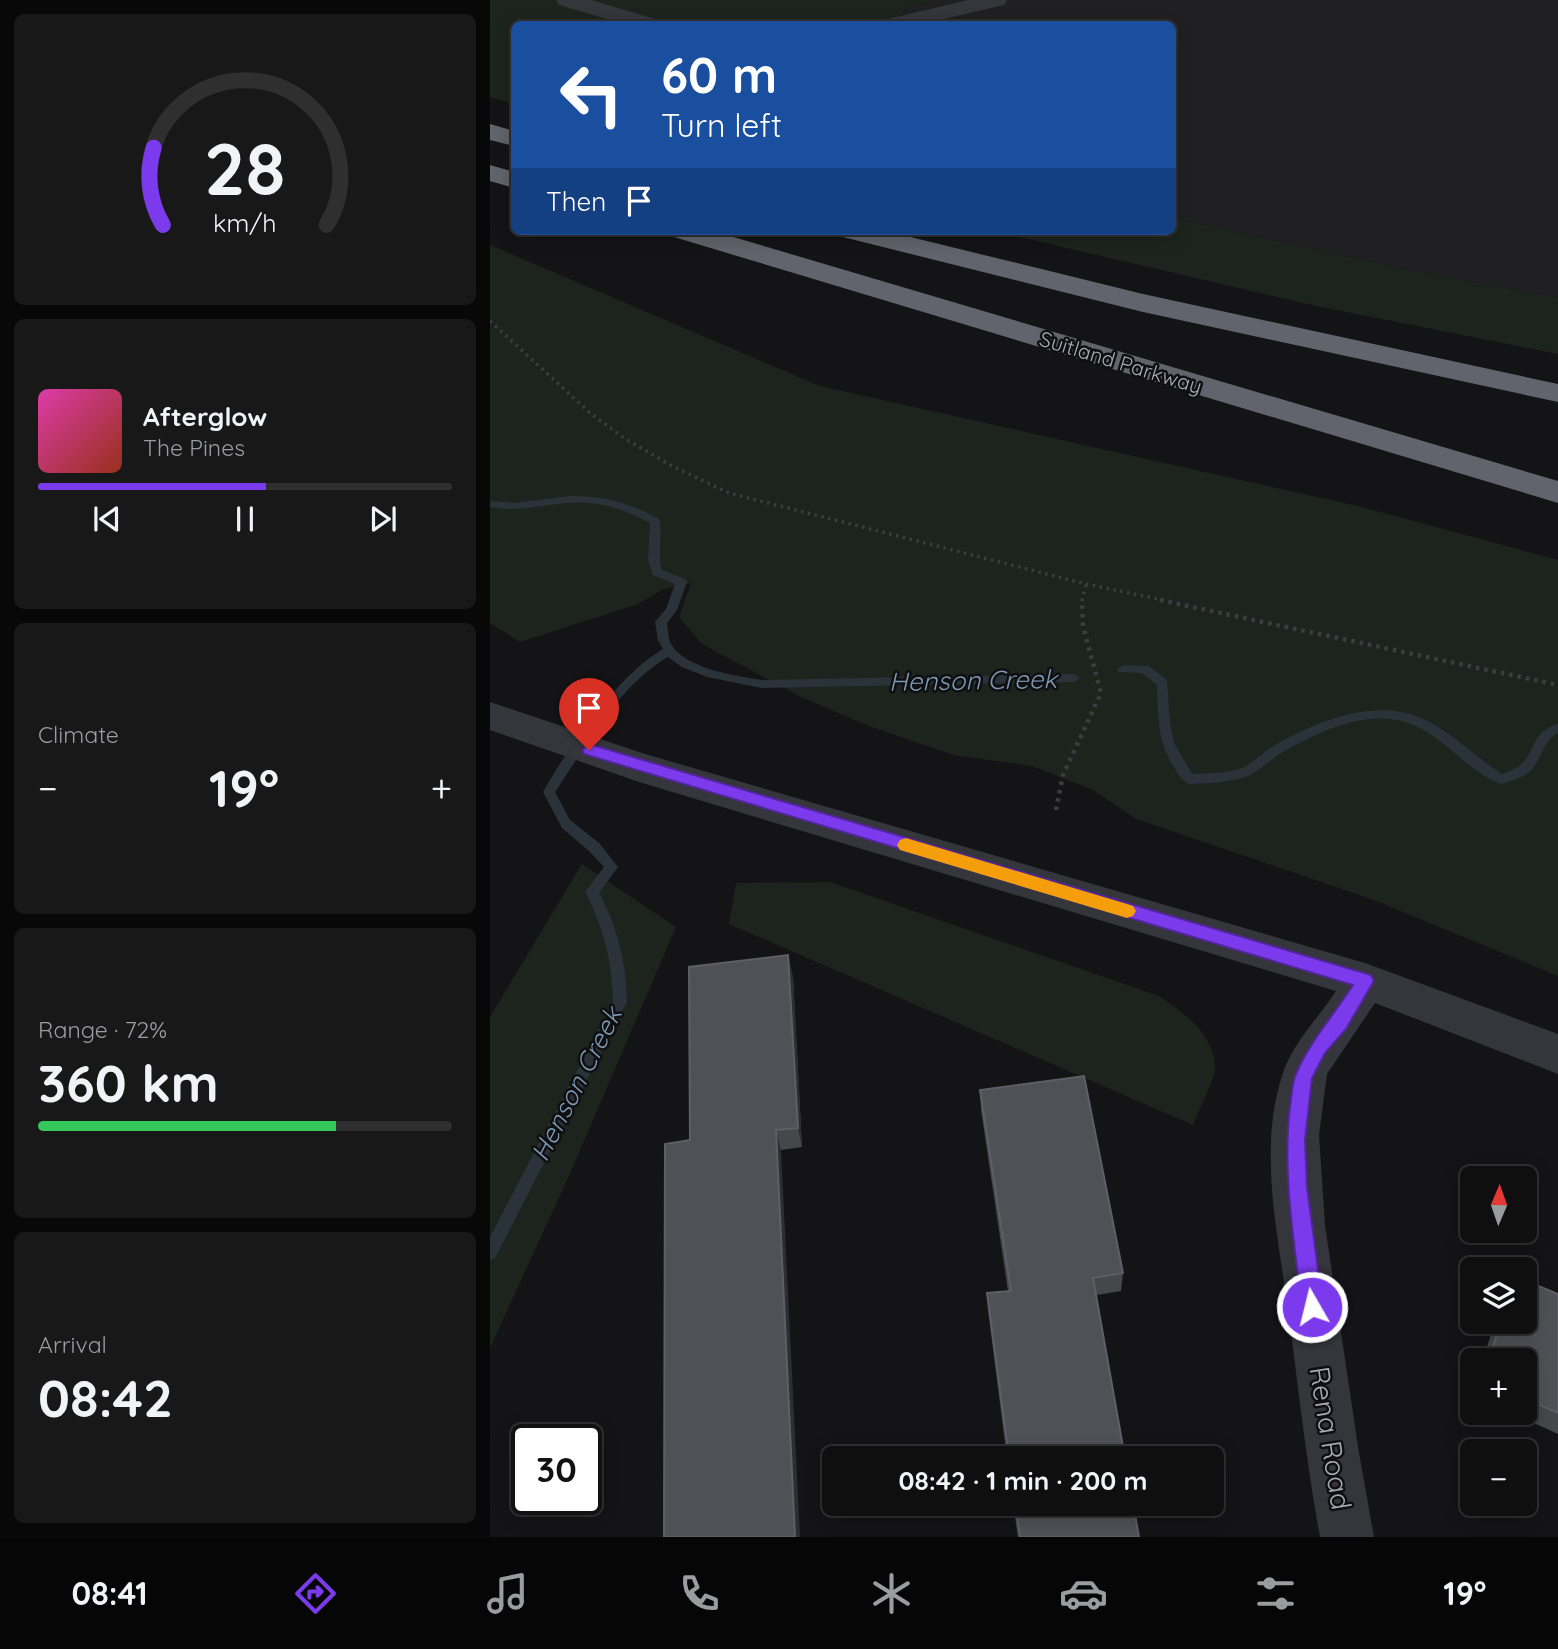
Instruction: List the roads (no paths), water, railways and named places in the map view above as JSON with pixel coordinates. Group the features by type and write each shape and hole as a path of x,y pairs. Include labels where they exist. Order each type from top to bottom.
{"highway":[{"path":"490,132 511,138"},
{"path":"490,173 511,179"},
{"name":"Suitland Parkway","path":"697,235 1558,492"},
{"path":"869,235 1143,303 1558,393"}],"street":[{"path":"567,0 637,21"},
{"path":"908,21 996,0"},
{"path":"490,716 639,766 1365,981 1558,1054"},
{"name":"Rena Road","path":"1347,1537 1336,1480 1306,1258 1297,1187 1296,1140 1303,1078 1318,1048 1339,1023 1365,981"}],"waterway":[{"name":"Henson Creek","path":"490,504 515,506 569,499 595,500 631,509 655,521 654,553 657,572 681,582 671,610 661,622 665,643 668,649 686,664 711,674 762,684 1074,678"},
{"name":"Henson Creek","path":"490,1253 620,1002 619,972 611,932 592,892 612,867 594,847 566,824 549,792 619,693 636,675 669,651"},
{"name":"Henson Creek","path":"1123,669 1145,669 1163,683 1165,734 1172,754 1189,779 1242,773 1277,750 1314,732 1349,719 1385,714 1402,716 1429,728 1501,779 1523,770 1545,735 1558,728"}]}
